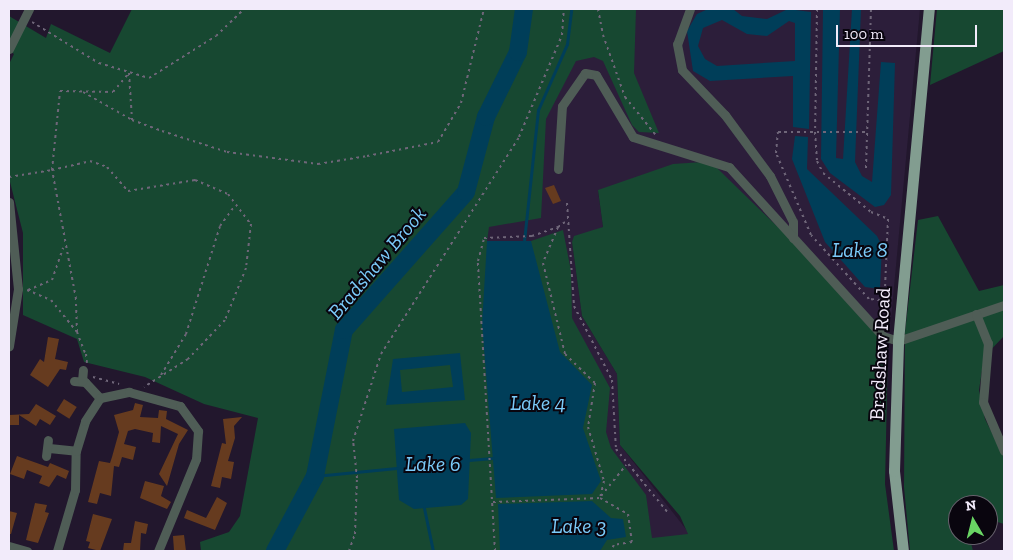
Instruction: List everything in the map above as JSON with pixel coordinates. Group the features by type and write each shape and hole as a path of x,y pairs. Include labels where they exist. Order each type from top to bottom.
{"main road":[{"name":"Bradshaw Road","path":"903,551 894,471 898,341 929,9"}],"street":[{"path":"9,49 29,9"},
{"path":"690,9 677,44 682,70 725,115 770,176 793,222 793,238"},
{"path":"558,169 562,106 585,73 596,75 632,137 660,144 729,167 883,336 898,341 1004,305"},
{"path":"9,202 18,289 9,346"},
{"path":"976,314 988,343 983,402 1004,451"},
{"path":"83,375 100,398"},
{"path":"57,551 75,490 76,451 85,421 100,398 138,393 180,406 194,421 199,448 158,551"},
{"path":"48,448 76,451"},
{"path":"9,546 27,551"}],"path":[{"path":"24,18 99,63 149,78 166,71 216,36 244,9"},
{"path":"83,92 132,120 227,152 318,164 438,142 461,103 484,9"},
{"path":"349,551 355,534 357,478 353,441 381,354 519,137 562,35 564,9"},
{"path":"598,9 603,36 625,97 660,144"},
{"path":"817,9 815,132 823,174 871,212 888,219 885,289 880,300 869,299 825,254 811,235 776,154 778,132 815,132 867,132"},
{"path":"866,168 871,9"},
{"path":"77,332 76,299 63,247 52,170 60,91 113,92 129,73"},
{"path":"129,73 132,120"},
{"path":"9,177 90,161 108,167 128,191 195,180 228,194 251,224 246,268 224,320 188,358 142,387"},
{"path":"567,203 565,222 573,256 576,314 612,380 612,433 626,464 669,514"},
{"path":"160,377 186,334 220,226 236,204"},
{"path":"495,551 493,502 482,380 478,262 484,238 532,236 558,227 565,222"},
{"path":"558,227 543,263 548,297 565,354 596,384 588,427 604,481 600,498"},
{"path":"28,290 52,280 63,247"},
{"path":"18,289 28,290 51,300 77,332 86,354 83,375"},
{"path":"83,375 86,354"},
{"path":"83,375 123,385"},
{"path":"600,498 626,464"},
{"path":"493,502 600,498 628,514 632,542 614,545 610,551"}],"shaded area":[{"path":"596,9 920,9 888,351 598,191 603,227 572,242 582,316 617,374 620,445 703,551 377,551 367,429"}],"green space":[{"path":"132,9 636,9 634,73 659,133 639,132 632,125 603,61 594,57 576,61 546,119 541,218 489,227 487,241 531,241 563,230 571,271 572,318 610,388 606,432 611,448 646,495 652,538 688,534 680,516 620,445 617,374 582,316 572,242 574,236 603,227 598,190 673,164 703,162 717,168 787,236 888,348 885,484 894,551 201,551 200,542 229,532 240,516 258,418 204,404 145,377 84,362 77,339 23,315 23,233 9,178 9,64 14,54 9,50 9,16 46,38 51,24 110,53"},
{"path":"937,9 1004,9 1004,51 930,85"},
{"path":"938,216 979,291 1004,285 1004,336 984,357 979,390 985,419 1004,457 1004,524 998,522 998,495 948,495 948,545 972,545 973,551 910,551 904,487 905,332 918,220"}],"water":[{"path":"708,9 733,9 742,16 767,19 788,9 811,12 809,129 793,127 793,76 710,81 693,71 687,31 697,14","holes":["722,20 747,34 767,36 789,21 795,23 795,61 717,66 705,59 698,46 703,28"]},
{"path":"823,9 840,9 836,158 843,159 852,9 861,9 855,162 862,176 872,182 881,62 895,63 891,195 884,205 875,207 830,173 821,159"},
{"name":"Lake 8","path":"795,136 808,137 807,169 877,236 882,246 880,289 865,287 825,242 792,159"},
{"name":"Lake 4","path":"487,241 531,241 560,352 592,385 583,428 601,481 592,494 496,498 482,324"},
{"path":"460,353 465,400 386,405 393,359","holes":["450,365 453,387 402,392 400,370"]},
{"name":"Lake 6","path":"465,423 471,433 468,499 461,505 414,509 399,500 394,429"},
{"name":"Lake 3","path":"592,501 611,518 623,519 626,537 607,540 600,551 500,551 498,504"}],"building":[{"path":"554,185 561,201 553,204 545,188"},
{"path":"48,337 59,339 55,359 68,362 66,370 60,369 48,387 30,375 40,359 44,362"},
{"path":"64,399 77,407 69,419 57,411"},
{"path":"135,403 143,405 140,417 158,418 159,410 167,411 166,419 188,430 179,444 167,486 159,474 178,434 161,426 160,443 152,442 153,433 135,429 128,431 124,444 136,447 133,460 122,457 119,467 114,466 111,496 100,493 97,504 88,502 99,461 110,463 112,457 119,432 114,415 133,410"},
{"path":"36,404 56,416 50,425 40,419 36,426 19,415 19,425 9,425 9,415 29,414"},
{"path":"242,417 234,426 235,438 228,461 234,462 231,479 222,477 220,488 211,486 222,443 226,444 223,419"},
{"path":"17,456 48,467 50,463 69,471 66,479 57,475 49,487 39,483 42,476 27,470 24,479 10,474"},
{"path":"145,481 164,486 161,496 171,502 167,509 140,498"},
{"path":"217,497 227,503 215,530 184,518 187,510 206,518"},
{"path":"35,503 47,505 45,512 49,513 38,543 26,540"},
{"path":"9,511 17,513 11,534 9,534"},
{"path":"93,514 112,519 100,551 88,548 90,542 86,541"},
{"path":"135,521 148,524 146,534 141,533 140,551 123,551 124,543 131,543"},
{"path":"184,535 186,551 174,551 173,536"}],"waterway":[{"name":"Bradshaw Brook","path":"275,551 315,476 344,330 466,192 486,117 518,52 524,9"},
{"path":"524,241 538,110 567,44 571,9"},
{"path":"469,460 493,458"},
{"path":"315,476 397,468"},
{"path":"424,508 433,551"}]}
